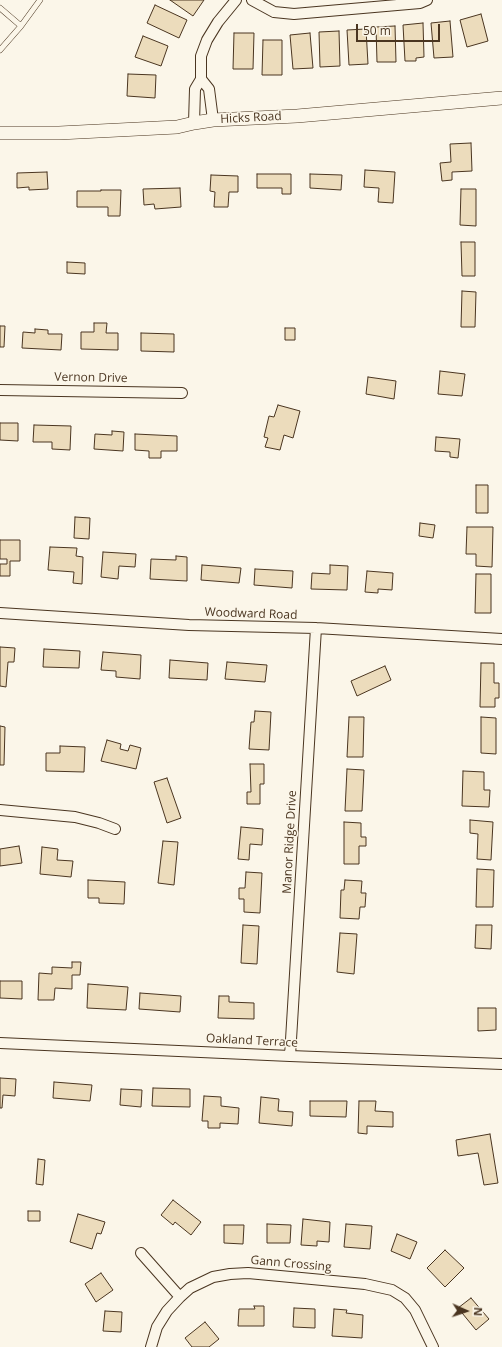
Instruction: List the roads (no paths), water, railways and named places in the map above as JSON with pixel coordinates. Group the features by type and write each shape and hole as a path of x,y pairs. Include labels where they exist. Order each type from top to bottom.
{"street":[{"path":"194,123 195,89 200,79 201,56 207,40 218,22 236,0"},
{"path":"252,0 274,12 294,14 420,3 427,0"},
{"path":"200,79 209,89 213,120"},
{"name":"Hicks Road","path":"0,133 59,133 176,127 213,120 297,116 502,98"},
{"name":"Vernon Drive","path":"0,390 182,393"},
{"name":"Woodward Road","path":"0,613 189,625 316,628 502,639"},
{"name":"Manor Ridge Drive","path":"290,1056 316,628"},
{"path":"0,810 75,817 115,829"},
{"name":"Oakland Terrace","path":"0,1043 502,1064"},
{"path":"141,1253 180,1297"},
{"name":"Gann Crossing","path":"151,1347 157,1327 167,1311 190,1288 212,1277 248,1273 365,1284 392,1290 405,1298 415,1310 433,1347"}],"lane":[{"path":"0,50 21,26 40,0"},
{"path":"0,8 21,26"}]}
